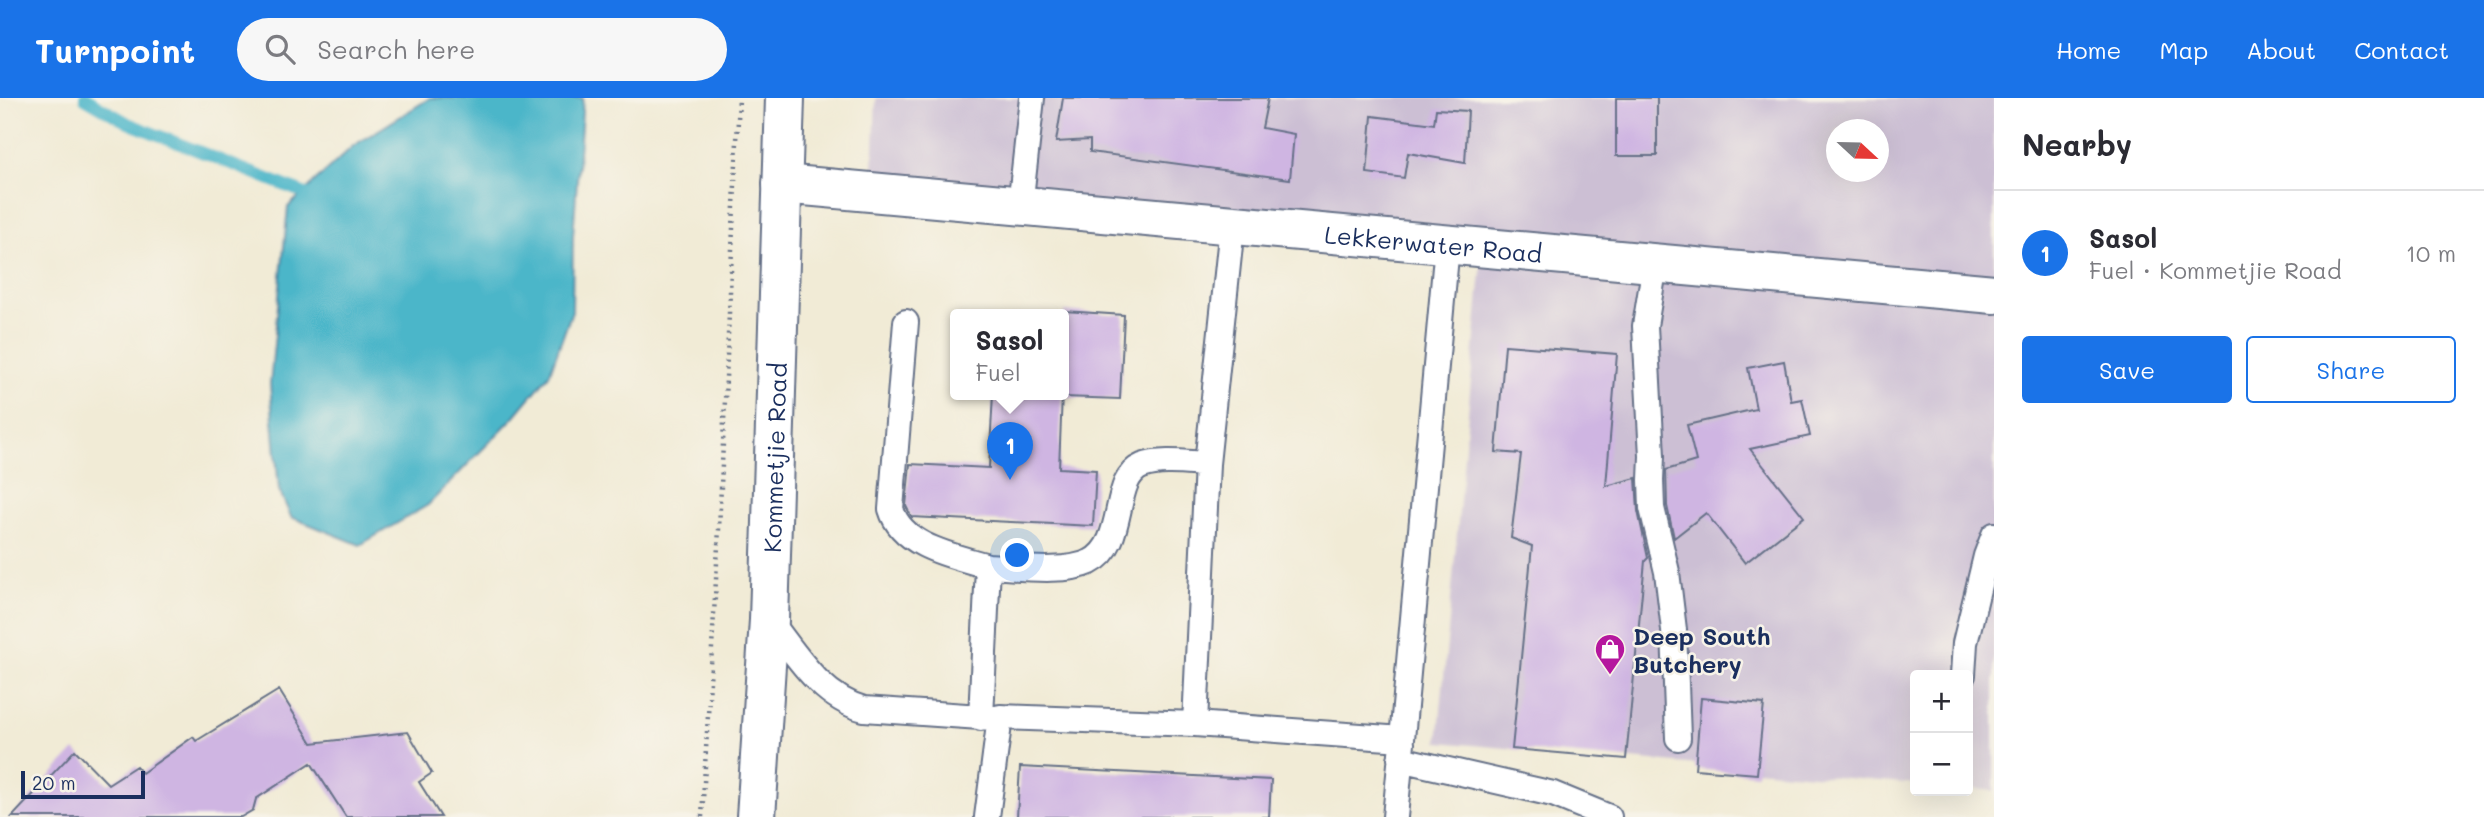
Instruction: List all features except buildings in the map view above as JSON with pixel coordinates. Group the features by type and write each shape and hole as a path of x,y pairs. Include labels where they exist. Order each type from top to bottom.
{"street":[{"name":"Kommetjie Road","path":"756,817 769,620 785,98"},
{"name":"Lekkerwater Road","path":"782,184 1993,296"}],"lane":[{"path":"1020,207 1032,98"},
{"path":"1195,724 1207,464 1233,226"},
{"path":"1395,817 1447,245"},
{"path":"1655,264 1645,326 1652,508 1667,572 1675,630 1678,738"},
{"path":"906,322 891,509 902,532 924,544 988,566 1062,568 1092,561 1111,540 1122,497 1134,471 1142,466 1160,463 1207,464"},
{"path":"1963,670 1965,643 1986,556 1994,535"},
{"path":"987,817 991,718 988,566"},
{"path":"769,620 819,683 847,704 864,709 991,718 1195,724 1401,749 1553,794 1609,817"}],"path":[{"path":"702,817 722,489 738,98"}],"shaded area":[{"path":"876,98 1994,98 1994,791 1973,789 1973,670 1910,670 1910,784 1438,742 1483,249 872,194"}],"water":[{"path":"430,98 583,98 573,236 572,311 549,375 514,417 428,505 360,545 291,517 279,490 270,384 288,207 353,146"}],"waterway":[{"path":"85,98 128,123 316,198"}],"place":[{"name":"Sasol","path":"1010,480"},
{"name":"Deep South Butchery","path":"1610,676"}]}
